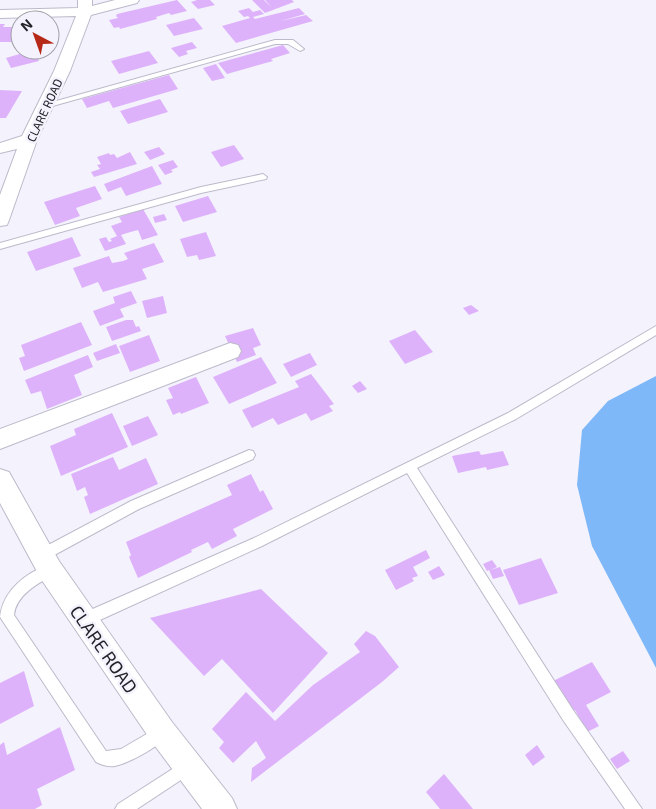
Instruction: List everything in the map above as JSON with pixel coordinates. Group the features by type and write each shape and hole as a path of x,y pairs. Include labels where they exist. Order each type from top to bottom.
{"street":[{"path":"0,14 132,0"},
{"name":"CLARE ROAD","path":"0,220 28,140 62,71 85,6"},
{"path":"0,148 28,140"},
{"path":"0,439 230,351"},
{"name":"CLARE ROAD","path":"0,480 46,562 84,620 162,732 221,809"}],"lane":[{"path":"46,104 199,61 275,42 290,42 300,49"},
{"path":"0,246 192,192 263,177"},
{"path":"84,620 258,542 512,416 656,330"},
{"path":"162,732 117,759 108,760 101,757 7,617 9,605 23,588 35,578 46,562 135,506 249,455"},
{"path":"409,466 568,715 634,809"},
{"path":"123,809 188,767"}],"water":[{"path":"656,376 656,668 592,546 577,485 582,430 608,401"}],"building":[{"path":"177,0 187,11 171,15 169,13 156,17 157,19 120,29 119,27 114,28 109,20 118,18 117,14"},
{"path":"210,0 215,5 198,9 191,2"},
{"path":"252,0 264,0 271,7 265,0 292,0 294,2 265,13"},
{"path":"249,8 253,12 260,10 264,14 253,17 255,19 299,8 305,14 281,21 306,15 313,21 236,43 222,26 250,18 248,16 244,17 238,11"},
{"path":"194,18 203,29 174,36 166,25"},
{"path":"0,24 5,24 3,27 10,27 10,42 0,42"},
{"path":"192,42 197,48 186,51 188,54 179,57 171,48"},
{"path":"283,45 290,53 271,59 273,61 227,74 218,63"},
{"path":"149,51 158,63 119,74 111,61"},
{"path":"10,57 10,60 39,61 11,68 6,58"},
{"path":"216,64 225,78 212,81 203,68"},
{"path":"169,75 178,89 113,108 109,101 87,108 82,99"},
{"path":"0,90 22,91 6,118 0,118"},
{"path":"160,99 168,112 128,124 120,111"},
{"path":"234,145 244,159 221,167 211,152"},
{"path":"159,147 165,154 150,160 144,152"},
{"path":"130,152 137,164 94,177 91,172 100,169 97,165 101,164 97,157 109,153 110,155 114,154 117,158"},
{"path":"173,160 178,167 171,170 173,172 165,175 158,165"},
{"path":"152,166 162,184 126,196 121,187 108,192 104,184"},
{"path":"95,186 102,199 76,208 80,216 55,225 44,202"},
{"path":"208,196 217,212 183,222 175,206"},
{"path":"143,209 158,235 142,240 138,230 127,233 121,235 126,244 105,251 99,239 106,237 109,242 112,241 110,239 117,236 111,226 122,222 119,217"},
{"path":"164,214 167,220 155,223 153,217"},
{"path":"206,232 216,256 199,260 197,255 187,257 180,239"},
{"path":"72,237 81,256 36,271 27,252"},
{"path":"154,243 164,262 142,269 147,279 103,292 98,282 82,288 73,268 109,256 112,263 123,261 128,259 124,253"},
{"path":"131,291 137,303 120,309 124,317 100,326 93,311 115,303 113,297"},
{"path":"163,296 167,313 147,318 142,301"},
{"path":"471,305 479,311 469,315 463,308"},
{"path":"126,320 133,320 136,327 139,326 141,331 112,341 106,327"},
{"path":"81,322 92,345 24,371 19,358 25,356 21,345"},
{"path":"253,328 261,345 253,348 256,355 237,362 225,336"},
{"path":"415,330 433,352 405,364 389,341"},
{"path":"149,335 160,361 130,372 119,346"},
{"path":"116,344 120,353 97,361 93,353"},
{"path":"310,353 317,365 291,377 283,364"},
{"path":"88,355 93,367 74,375 82,395 47,409 41,391 31,394 25,380"},
{"path":"261,357 277,383 229,404 213,377"},
{"path":"311,374 334,404 329,406 333,411 311,421 306,413 278,425 273,418 252,428 242,410 299,387 295,381"},
{"path":"196,377 209,403 181,414 180,412 173,415 166,400 173,398 168,388"},
{"path":"360,381 367,389 358,393 352,386"},
{"path":"112,413 128,447 61,476 50,446 76,435 74,429"},
{"path":"148,416 158,435 132,446 123,426"},
{"path":"479,451 481,455 503,451 509,465 487,470 486,467 458,473 452,456"},
{"path":"113,457 119,470 146,458 158,484 90,514 84,497 88,495 85,487 77,491 71,474"},
{"path":"251,474 260,492 263,490 273,509 233,529 237,536 212,549 208,542 191,550 192,552 138,578 129,557 131,555 126,542 232,495 227,485"},
{"path":"426,550 430,558 413,567 418,576 412,578 414,581 396,590 385,570"},
{"path":"541,558 558,593 519,605 503,570"},
{"path":"492,560 497,567 490,570 500,567 504,576 493,579 489,570 487,571 483,564"},
{"path":"439,566 445,575 433,580 428,572"},
{"path":"261,589 328,653 273,713 222,659 204,676 150,618"},
{"path":"366,631 375,636 399,667 251,782 252,768 266,758 256,741 233,763 219,748 224,742 212,729 246,692 275,721 313,685 360,652 354,644"},
{"path":"592,662 611,692 586,705 599,726 587,732 575,710 571,712 553,681"},
{"path":"24,671 34,706 0,724 0,683"},
{"path":"60,727 75,770 37,789 42,805 35,809 0,809 0,745 4,742 7,755"},
{"path":"537,745 545,757 533,766 525,755"},
{"path":"623,751 630,761 617,769 610,759"},
{"path":"444,774 473,809 440,809 426,792"}]}
